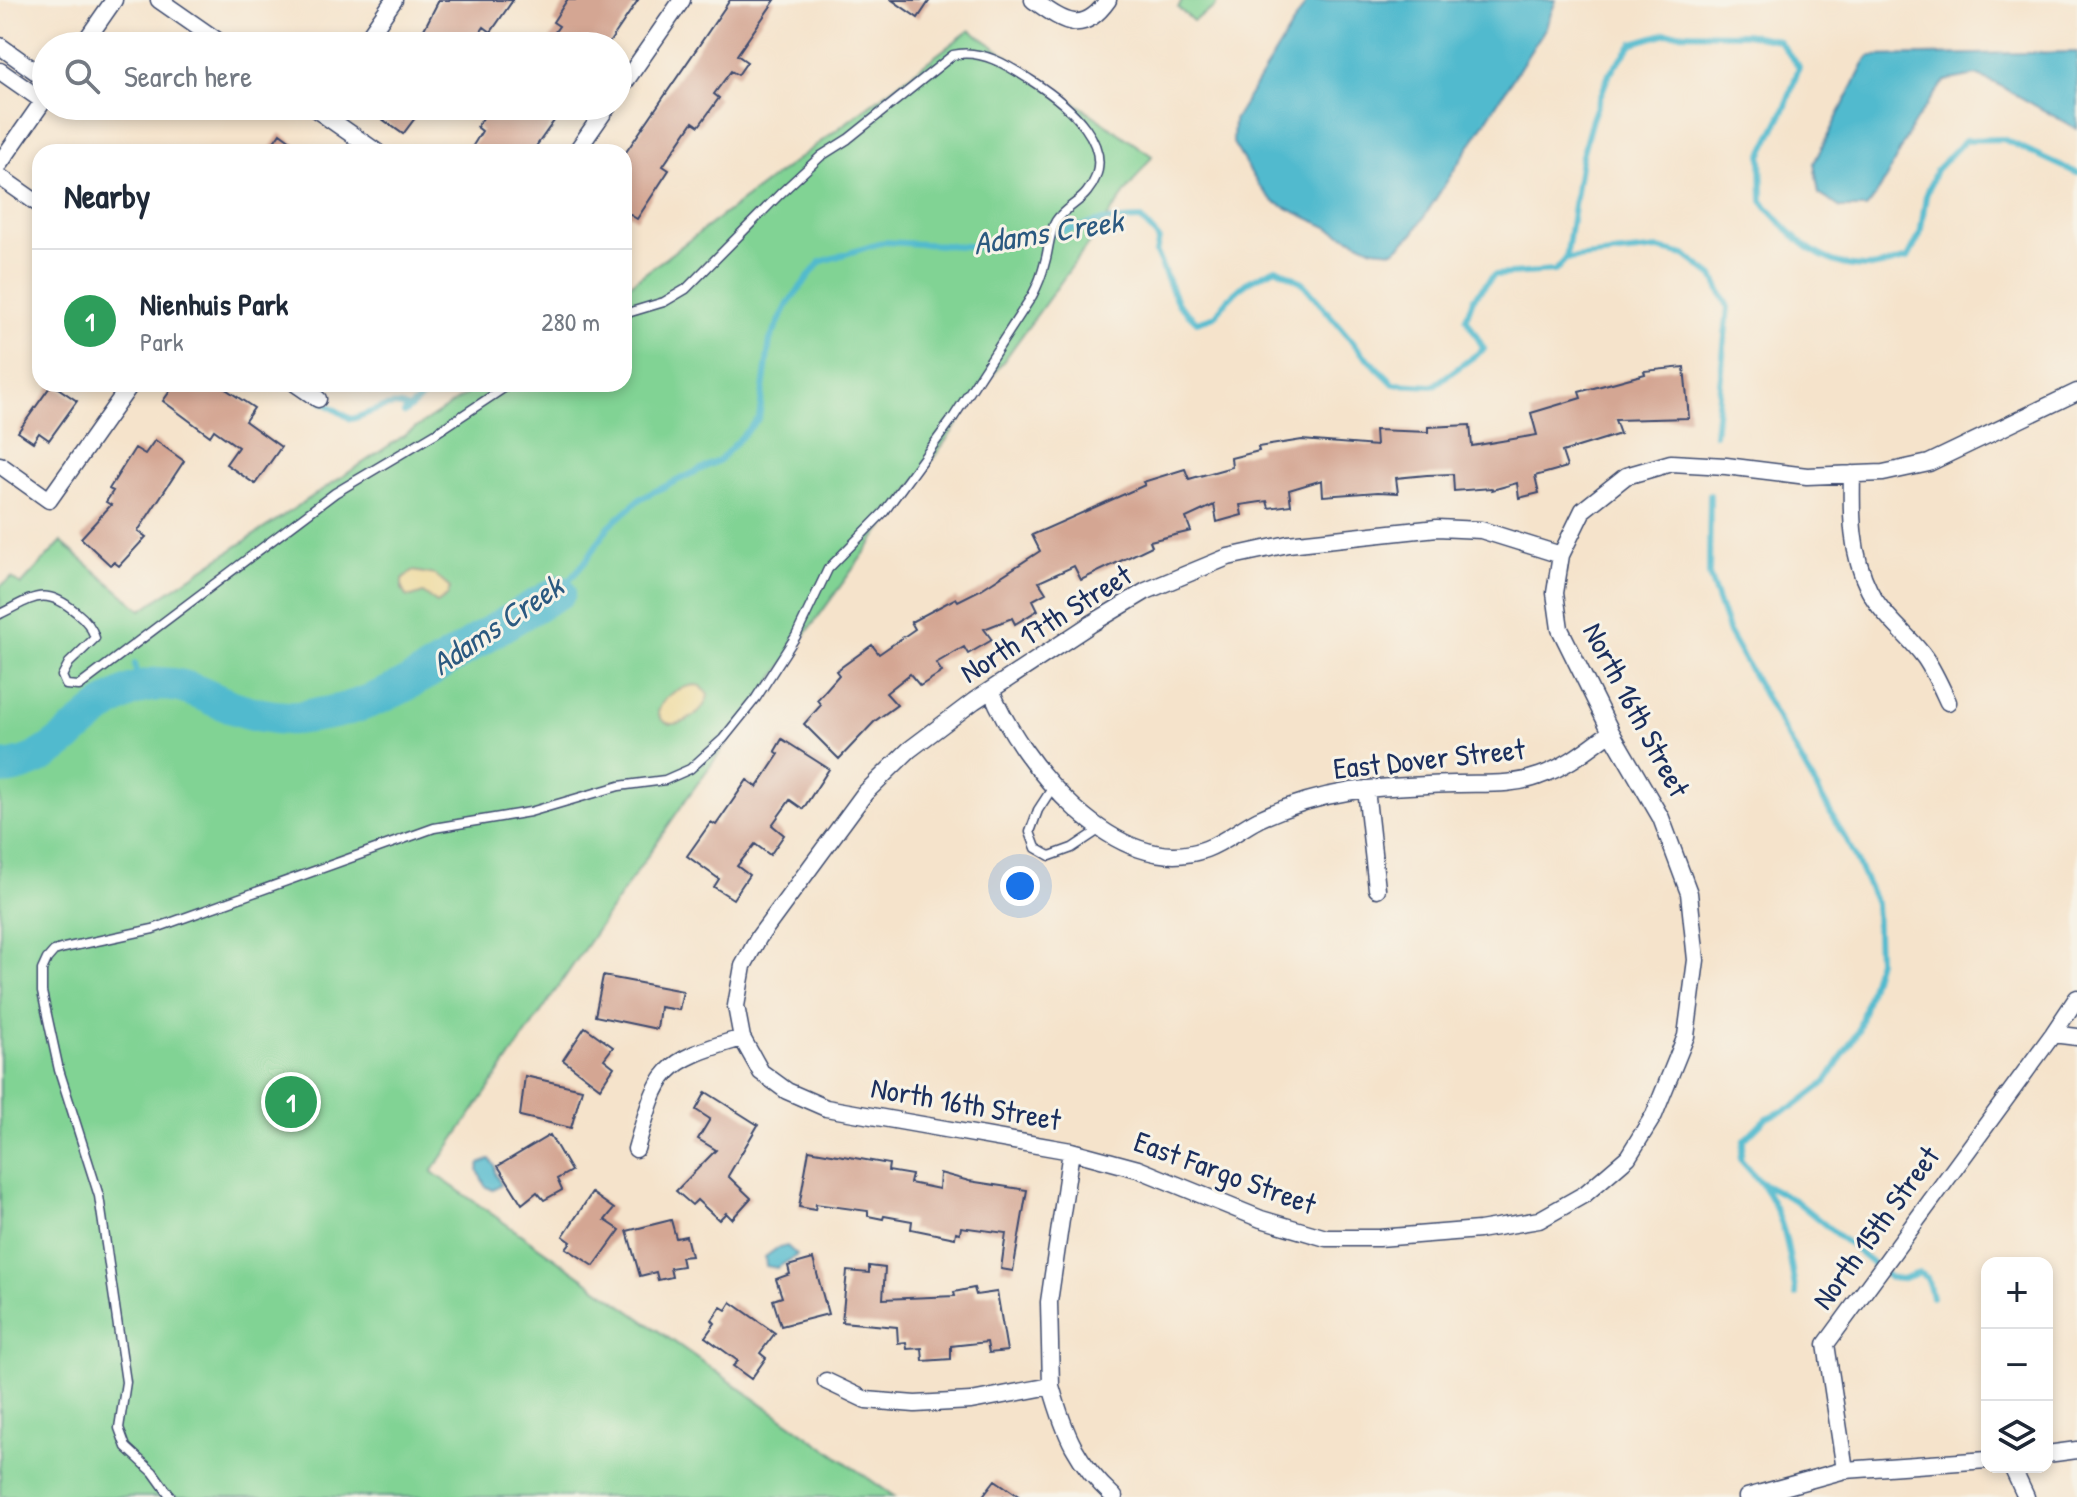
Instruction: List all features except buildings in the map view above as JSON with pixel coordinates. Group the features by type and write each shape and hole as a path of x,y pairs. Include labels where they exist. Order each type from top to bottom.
{"street":[{"path":"92,32 114,0"},
{"path":"159,0 205,32"},
{"path":"372,32 394,0"},
{"path":"632,72 682,0"},
{"path":"1033,0 1067,22 1083,23 1094,17 1108,0"},
{"path":"0,46 32,69"},
{"path":"0,71 32,91"},
{"path":"0,163 32,117"},
{"path":"334,120 366,144"},
{"path":"582,144 598,120"},
{"path":"0,177 32,199"},
{"path":"0,465 49,500 125,392"},
{"path":"308,392 318,399"},
{"name":"North 16th Street","path":"1628,1157 1654,1115 1686,1036 1696,960 1689,893 1661,818 1580,675 1560,629 1555,593 1561,555 1583,510 1626,476 1671,463 1807,476 1883,473 1929,463 2076,394"},
{"path":"1852,474 1851,515 1857,558 1870,592 1891,621 1924,656 1948,702"},
{"name":"North 17th Street","path":"742,1038 736,1006 743,966 759,937 865,793 909,750 991,690 1146,591 1228,557 1288,544 1437,528 1481,530 1561,555"},
{"name":"East Dover Street","path":"991,690 1003,720 1063,799 1131,847 1173,855 1206,850 1261,819 1312,800 1366,789 1504,784 1538,777 1571,761 1611,732"},
{"path":"1366,789 1377,889"},
{"name":"North 15th Street","path":"1845,1470 1826,1344 2077,998"},
{"path":"2053,1034 2077,1037"},
{"path":"636,1149 653,1092 663,1074 702,1050 742,1038"},
{"name":"North 16th Street","path":"742,1038 761,1072 787,1091 826,1108 1071,1151 1049,1302 1051,1386 1063,1427 1090,1474 1114,1497"},
{"name":"East Fargo Street","path":"1071,1151 1138,1169 1261,1219 1326,1238 1379,1238 1479,1230 1539,1220 1585,1194 1628,1157"},
{"path":"826,1381 866,1400 915,1404 971,1401 1051,1386"},
{"path":"2053,1453 2077,1450"},
{"path":"1747,1497 1845,1470 1981,1460"},
{"path":"2015,1473 2026,1497"}],"lane":[{"path":"171,1497 153,1472 126,1447 119,1428 126,1382 102,1210 94,1174 54,1049 41,982 47,959 54,951 64,948 153,929 434,828 530,812 619,786 665,780 690,769 723,739 756,698 796,636 828,569 884,512 953,418 1032,296 1045,265 1054,225 1061,214 1089,191 1095,179 1097,165 1093,140 1076,115 1034,82 999,63 966,52 953,55 848,139 821,156 686,289 664,302 632,312"},
{"path":"0,614 29,599 48,595 81,616 95,638 69,663 62,676 66,685 79,686 335,493 498,392"},
{"path":"1053,787 1038,810 1030,832 1036,848 1050,856 1072,848 1103,828"}],"green space":[{"path":"1182,0 1218,0 1215,7 1193,21 1178,8"},
{"path":"970,30 1152,156 687,798 432,1172 895,1497 0,1497 0,586 12,578 21,585 61,542 141,610 470,392 632,392 632,283"}],"sand":[{"path":"413,571 435,575 450,588 447,596 437,603 423,593 406,596 402,580"},
{"path":"694,685 701,686 708,695 700,710 676,724 662,720 658,712 663,701 677,691"}],"water":[{"path":"1308,0 1556,0 1546,27 1413,234 1394,251 1373,249 1274,202 1259,186 1233,143 1234,120"},
{"path":"2077,52 2077,129 1976,75 1945,81 1916,121 1878,192 1866,208 1841,208 1819,194 1814,163 1870,56"},
{"path":"490,1159 501,1185 493,1190 485,1186 478,1170 480,1164"},
{"path":"787,1246 797,1255 777,1268 766,1266 765,1257"}],"waterway":[{"name":"Adams Creek","path":"559,592 585,562 609,526 641,498 720,460 759,418 770,340 789,302 820,262 884,242 983,247 1102,221 1141,219 1159,239 1156,253 1178,304 1197,322 1215,316 1246,283 1276,268 1302,282 1362,353 1394,384 1433,386 1484,349 1466,318 1473,299 1494,275 1555,271 1566,259 1581,159 1592,119 1609,74 1633,43 1667,33 1745,34 1778,40 1799,67 1786,106 1761,156 1762,201 1794,236 1833,261 1870,267 1908,258 1920,235 1926,196 1936,170 1965,140 2003,139 2077,173"},
{"path":"1566,259 1658,249 1685,255 1713,276 1728,307 1715,434"},
{"path":"404,413 429,392"},
{"path":"321,401 351,419 387,406 408,409"},
{"path":"1710,495 1709,575 1729,633 1851,849 1876,903 1878,960 1858,1031 1826,1082 1795,1106 1766,1118 1744,1140 1740,1159 1760,1182 1796,1201 1890,1278 1901,1279 1919,1273 1927,1278 1932,1297"},
{"name":"Adams Creek","path":"0,768 21,765 40,756 108,704 146,686 183,687 244,711 287,718 317,715 366,703 411,682 559,592"},
{"path":"135,664 138,688"},
{"path":"1762,1185 1781,1223 1796,1295"}],"place":[{"name":"Nienhuis Park","path":"291,1102"}]}
